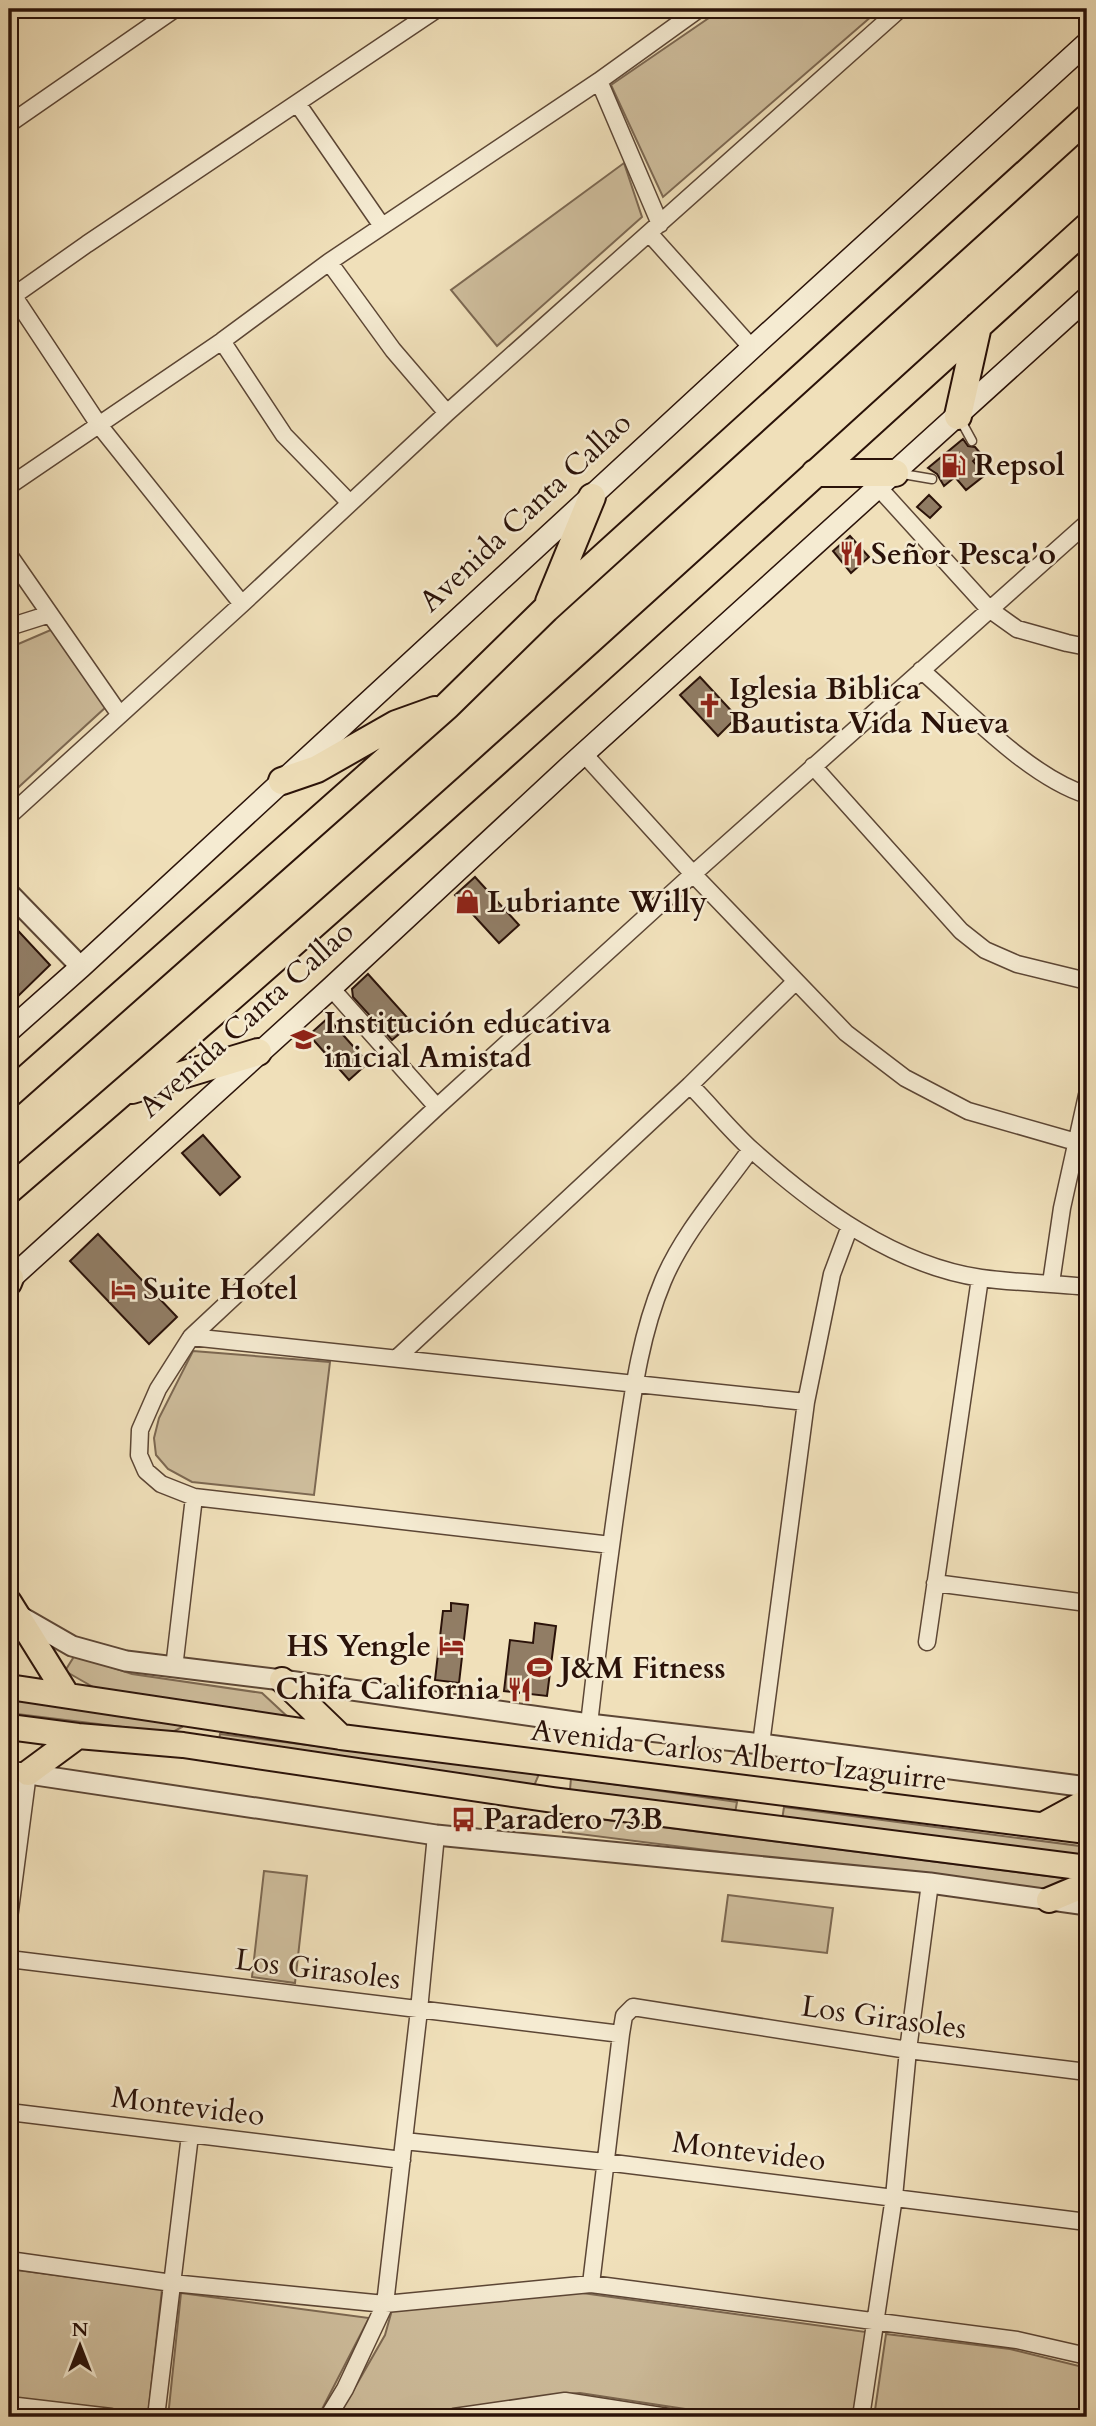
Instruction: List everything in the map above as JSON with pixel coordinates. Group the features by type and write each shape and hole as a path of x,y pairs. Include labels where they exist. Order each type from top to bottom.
{"highway":[{"path":"9,1094 447,706 546,609 1087,118"},
{"name":"Avenida Canta Callao","path":"9,1190 535,729 1087,227"},
{"path":"958,416 978,326"},
{"path":"815,474 887,481"},
{"path":"546,609 592,497"},
{"path":"282,782 317,769 396,724 447,706"},
{"path":"123,1092 258,1052"}],"main road":[{"name":"Avenida Canta Callao","path":"9,1031 1087,43"},
{"name":"Avenida Canta Callao","path":"10,1280 1087,298"},
{"path":"13,1608 68,1695"},
{"path":"282,1680 341,1737"},
{"name":"Avenida Carlos Alberto Izaguirre","path":"9,1687 341,1737 1087,1831"},
{"path":"183,1745 194,1735 191,1720 186,1713"},
{"path":"9,1727 183,1745 553,1800 1087,1868"},
{"path":"18,1772 78,1736"},
{"path":"759,1826 755,1817 755,1803 761,1796 772,1791"},
{"path":"1043,1825 1087,1801"},
{"path":"1049,1900 1087,1884"}],"street":[{"path":"9,124 175,9"},
{"path":"242,604 99,425 10,295 437,9"},
{"path":"9,486 222,341 329,262 599,81 679,14 699,9"},
{"path":"9,816 447,413 900,9"},
{"path":"599,81 655,228 752,348"},
{"path":"297,103 382,226"},
{"path":"329,262 393,350 447,413"},
{"path":"222,341 284,435 350,503"},
{"path":"887,481 989,609 1017,629 1087,647"},
{"path":"611,1545 194,1497 161,1484 146,1471 139,1455 140,1430 158,1389 191,1337 437,1107 693,874 1087,523"},
{"path":"9,555 120,715"},
{"path":"9,627 50,614"},
{"path":"921,670 1013,752 1071,790 1087,795"},
{"path":"584,754 693,874 846,1033 905,1078 968,1111 1076,1142"},
{"path":"813,766 961,931 985,950 1017,964 1087,981"},
{"path":"9,893 81,967"},
{"path":"398,1357 690,1085 796,981"},
{"path":"331,988 437,1107"},
{"path":"690,1085 751,1149 850,1226 916,1261 980,1278 1087,1287"},
{"path":"1051,1283 1062,1208 1087,1095"},
{"path":"589,1724 611,1545 646,1327 664,1278 688,1236 751,1149"},
{"path":"761,1744 806,1402 832,1274 850,1226"},
{"path":"927,1642 980,1278"},
{"path":"191,1337 806,1402"},
{"path":"174,1668 194,1497"},
{"path":"935,1583 1087,1603"},
{"name":"Avenida Carlos Alberto Izaguirre","path":"13,1608 72,1646 126,1661 282,1680 589,1724 1087,1787"},
{"path":"9,1919 18,1772 436,1835 930,1883 1087,1905"},
{"path":"328,2417 351,2377 385,2304 436,1835"},
{"path":"861,2417 894,2197 908,2050 930,1883"},
{"name":"Los Girasoles","path":"9,1959 621,2035 624,2016 633,2007 908,2050 1087,2072"},
{"path":"591,2284 621,2035"},
{"name":"Montevideo","path":"9,2112 402,2160"},
{"path":"156,2417 190,2135"},
{"name":"Montevideo","path":"404,2141 605,2162 1087,2222"},
{"path":"9,2260 172,2283 385,2304 591,2284 1017,2340 1087,2356"},
{"path":"9,2405 111,2417"},
{"path":"454,2417 564,2409 668,2417"}],"lane":[{"path":"958,416 972,442"},
{"path":"887,481 932,479"}],"shaded area":[{"path":"722,9 880,9 663,197 611,85"},
{"path":"624,163 642,217 497,346 451,290"},
{"path":"53,629 107,706 9,796 9,648"},
{"path":"193,1351 330,1362 314,1495 192,1482 168,1469 156,1455 154,1438 159,1418"},
{"path":"75,1655 132,1674 262,1693 290,1719 116,1700 65,1671"},
{"path":"9,1696 178,1716 182,1727 171,1733 9,1713"},
{"path":"220,1734 539,1774 534,1786 218,1746"},
{"path":"571,1778 737,1802 735,1813 570,1790"},
{"path":"784,1807 1087,1847 1087,1861 782,1820"},
{"path":"566,1815 1087,1881 1065,1895 563,1832"},
{"path":"264,1871 307,1876 295,1983 252,1977"},
{"path":"728,1895 833,1908 827,1953 722,1941"},
{"path":"9,2269 162,2289 148,2416 9,2399"},
{"path":"575,2292 866,2332 855,2417 738,2417 580,2393 548,2396 438,2417 338,2417 385,2335 392,2310"},
{"path":"181,2293 369,2318 318,2417 168,2417"},
{"path":"886,2334 1010,2349 1087,2368 1087,2417 874,2417"}],"building":[{"name":"Repsol","path":"963,439 968,446 975,447 981,454 973,461 985,475 966,490 955,477 944,486 937,474 928,468"},
{"name":"Repsol","path":"929,495 941,507 930,518 917,507"},
{"name":"Señor Pesca'o","path":"850,536 869,557 851,573 833,551"},
{"name":"Iglesia Biblica Bautista Vida Nueva","path":"700,677 737,717 718,736 680,695"},
{"path":"475,877 519,925 499,943 455,895"},
{"path":"9,921 50,965 9,1005"},
{"path":"368,974 412,1023 392,1040 353,997 352,989"},
{"path":"328,1018 368,1063 349,1080 309,1035"},
{"path":"203,1135 240,1177 220,1195 182,1153"},
{"name":"Suite Hotel","path":"98,1234 177,1317 149,1344 70,1261"},
{"name":"HS Yengle","path":"451,1603 468,1605 459,1683 435,1680 443,1611 451,1611"},
{"path":"535,1623 556,1626 547,1696 504,1691 510,1640 533,1643"}],"place":[{"name":"Repsol","path":"954,465"},
{"name":"Señor Pesca'o","path":"851,554"},
{"name":"Iglesia Biblica Bautista Vida Nueva","path":"709,706"},
{"name":"Lubriante Willy","path":"467,902"},
{"name":"Institución educativa inicial Amistad","path":"304,1040"},
{"name":"Suite Hotel","path":"123,1289"},
{"name":"HS Yengle","path":"451,1646"},
{"name":"J&M Fitness","path":"540,1668"},
{"name":"Chifa California","path":"520,1689"},
{"name":"Paradero 73B","path":"463,1819"}]}
